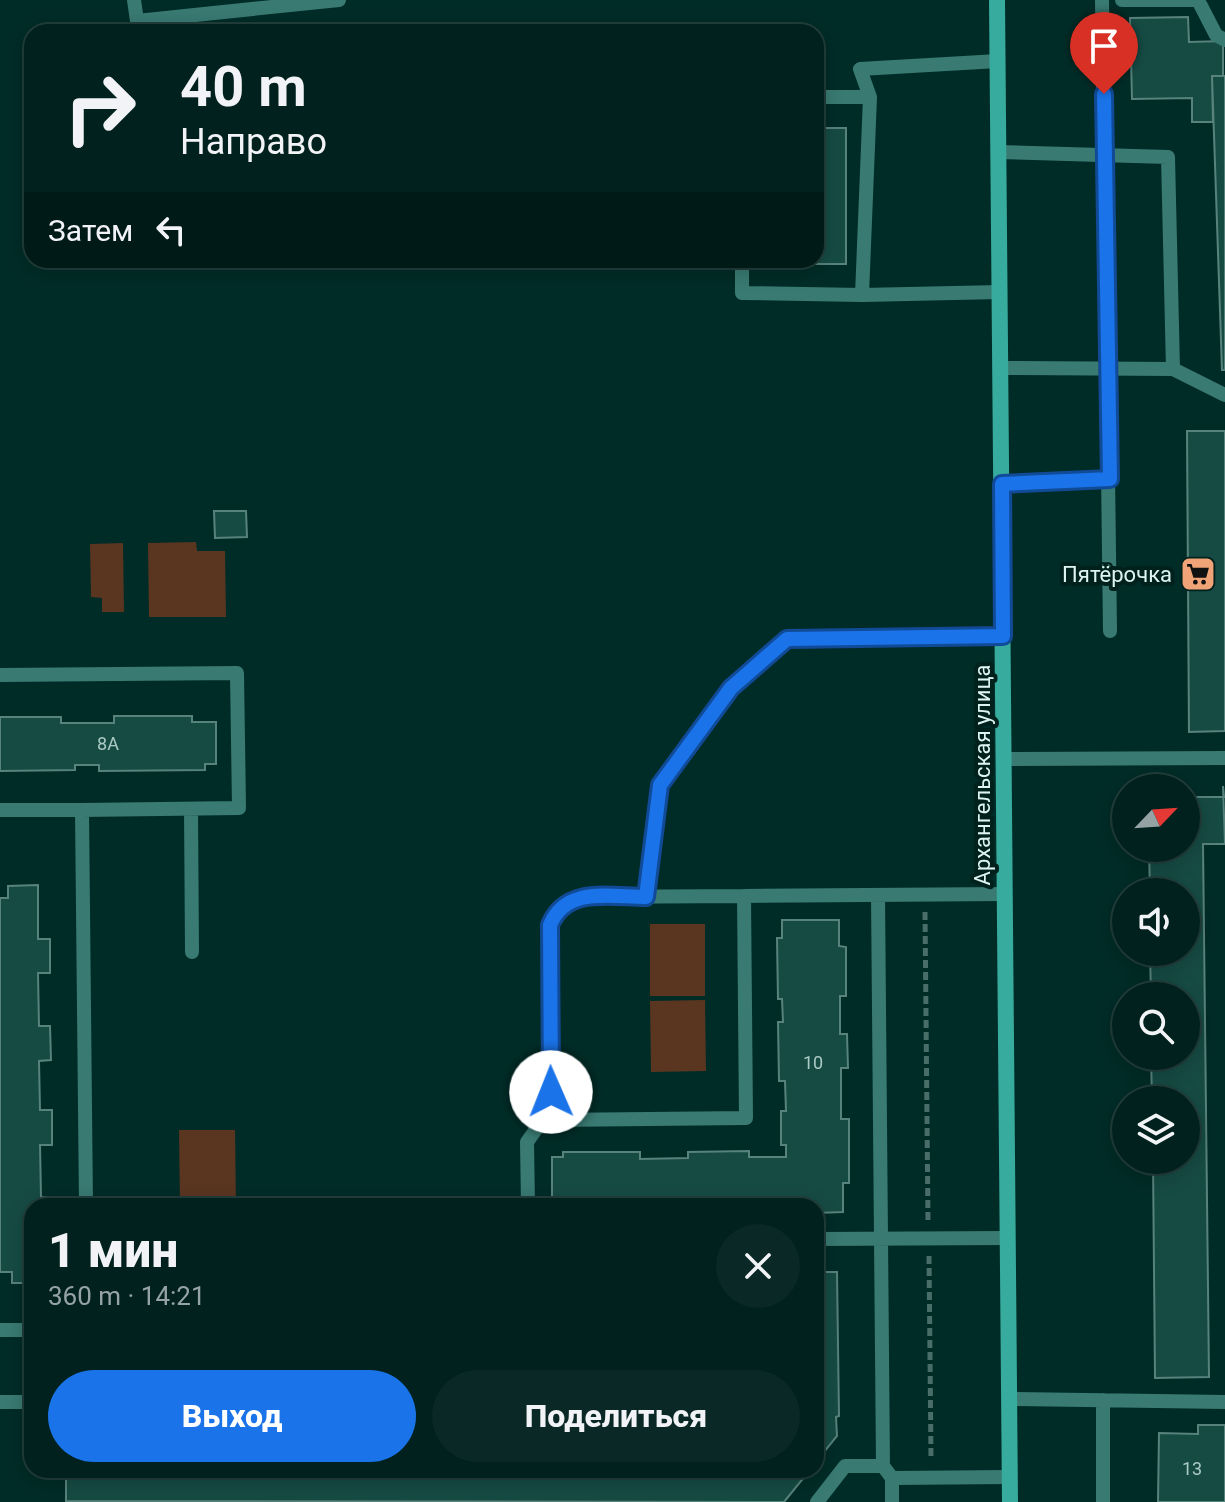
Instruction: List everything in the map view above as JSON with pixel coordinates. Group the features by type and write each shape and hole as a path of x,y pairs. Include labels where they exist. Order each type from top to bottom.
{"street":[{"name":"Архангельская улица","path":"997,0 1010,1502"}],"lane":[{"path":"134,0 137,21 339,0"},
{"path":"1102,0 1110,631"},
{"path":"1122,0 1199,1 1216,35 1225,40"},
{"path":"862,295 870,97 860,69 998,61"},
{"path":"824,97 870,97"},
{"path":"998,152 1168,157 1173,369"},
{"path":"742,268 742,293 862,295 1000,292"},
{"path":"1000,368 1173,369 1225,395"},
{"path":"1002,484 1110,479"},
{"path":"646,897 660,785 731,688 787,639 1003,636"},
{"path":"0,675 237,673 239,808 0,810"},
{"path":"1004,759 1225,758"},
{"path":"191,809 192,952"},
{"path":"82,810 86,1198"},
{"path":"552,1120 550,925 561,906 578,897 1005,894"},
{"path":"878,895 881,1239 888,1472 892,1502"},
{"path":"528,1198 527,1142 537,1128 552,1120 746,1118 744,896"},
{"path":"824,1239 1007,1238"},
{"path":"0,1330 24,1330"},
{"path":"1010,1399 1225,1402"},
{"path":"1103,1400 1103,1502"},
{"path":"0,1402 24,1402"},
{"path":"817,1502 845,1466 931,1478 1009,1477"}],"path":[{"path":"925,895 931,1478"}],"shaded area":[{"path":"196,542 197,551 225,551 226,617 149,617 148,543"},
{"path":"123,543 124,612 102,612 102,598 91,597 90,544"},
{"path":"650,924 705,924 705,996 650,996"},
{"path":"705,1000 706,1071 651,1072 650,1001"},
{"path":"179,1130 235,1130 236,1198 180,1198"}],"building":[{"path":"1188,17 1189,42 1223,41 1223,76 1212,76 1213,122 1192,122 1192,98 1132,99 1130,18"},
{"path":"1212,76 1225,76 1225,370 1222,370"},
{"path":"824,128 846,128 846,264 824,264"},
{"path":"1187,431 1225,431 1225,731 1189,732"},
{"path":"214,511 246,511 247,537 215,538"},
{"path":"114,716 192,716 192,722 216,722 216,764 205,764 205,770 99,771 99,765 75,765 75,770 0,771 0,717 61,717 61,723 114,723"},
{"path":"1200,797 1223,797 1225,844 1203,844 1209,1377 1155,1378 1153,1174 1200,1174 1200,1086 1152,1086 1151,1070 1200,1070 1200,982 1151,982 1150,966 1200,966 1200,878 1150,878 1149,862 1200,862"},
{"path":"38,885 38,939 50,939 50,973 38,973 39,1026 50,1026 51,1060 39,1061 40,1110 52,1110 52,1145 40,1145 41,1197 52,1198 24,1198 24,1283 12,1283 12,1272 0,1272 0,898 8,898 8,886"},
{"path":"782,920 839,920 839,946 846,947 846,996 840,996 840,1034 847,1034 848,1068 841,1068 841,1119 849,1119 849,1183 843,1183 843,1212 824,1213 824,1198 552,1198 552,1157 563,1157 563,1152 640,1152 640,1159 688,1158 688,1152 749,1151 749,1157 786,1157 786,1145 781,1145 781,1111 786,1111 785,1081 779,1081 778,1022 783,1022 782,999 778,999 777,938 782,938"},
{"path":"824,1272 837,1272 837,1436 824,1452"},
{"path":"1198,1425 1225,1425 1225,1502 1158,1502 1159,1433 1198,1434"},
{"path":"66,1478 804,1478 784,1502 66,1501"}],"place":[{"name":"Пятёрочка","path":"1198,574"}],"route":[{"path":"551,1092 550,925 554,915 561,906 578,897 646,897 660,785 731,688 787,639 1003,636 1002,484 1110,479 1104,94"}]}
